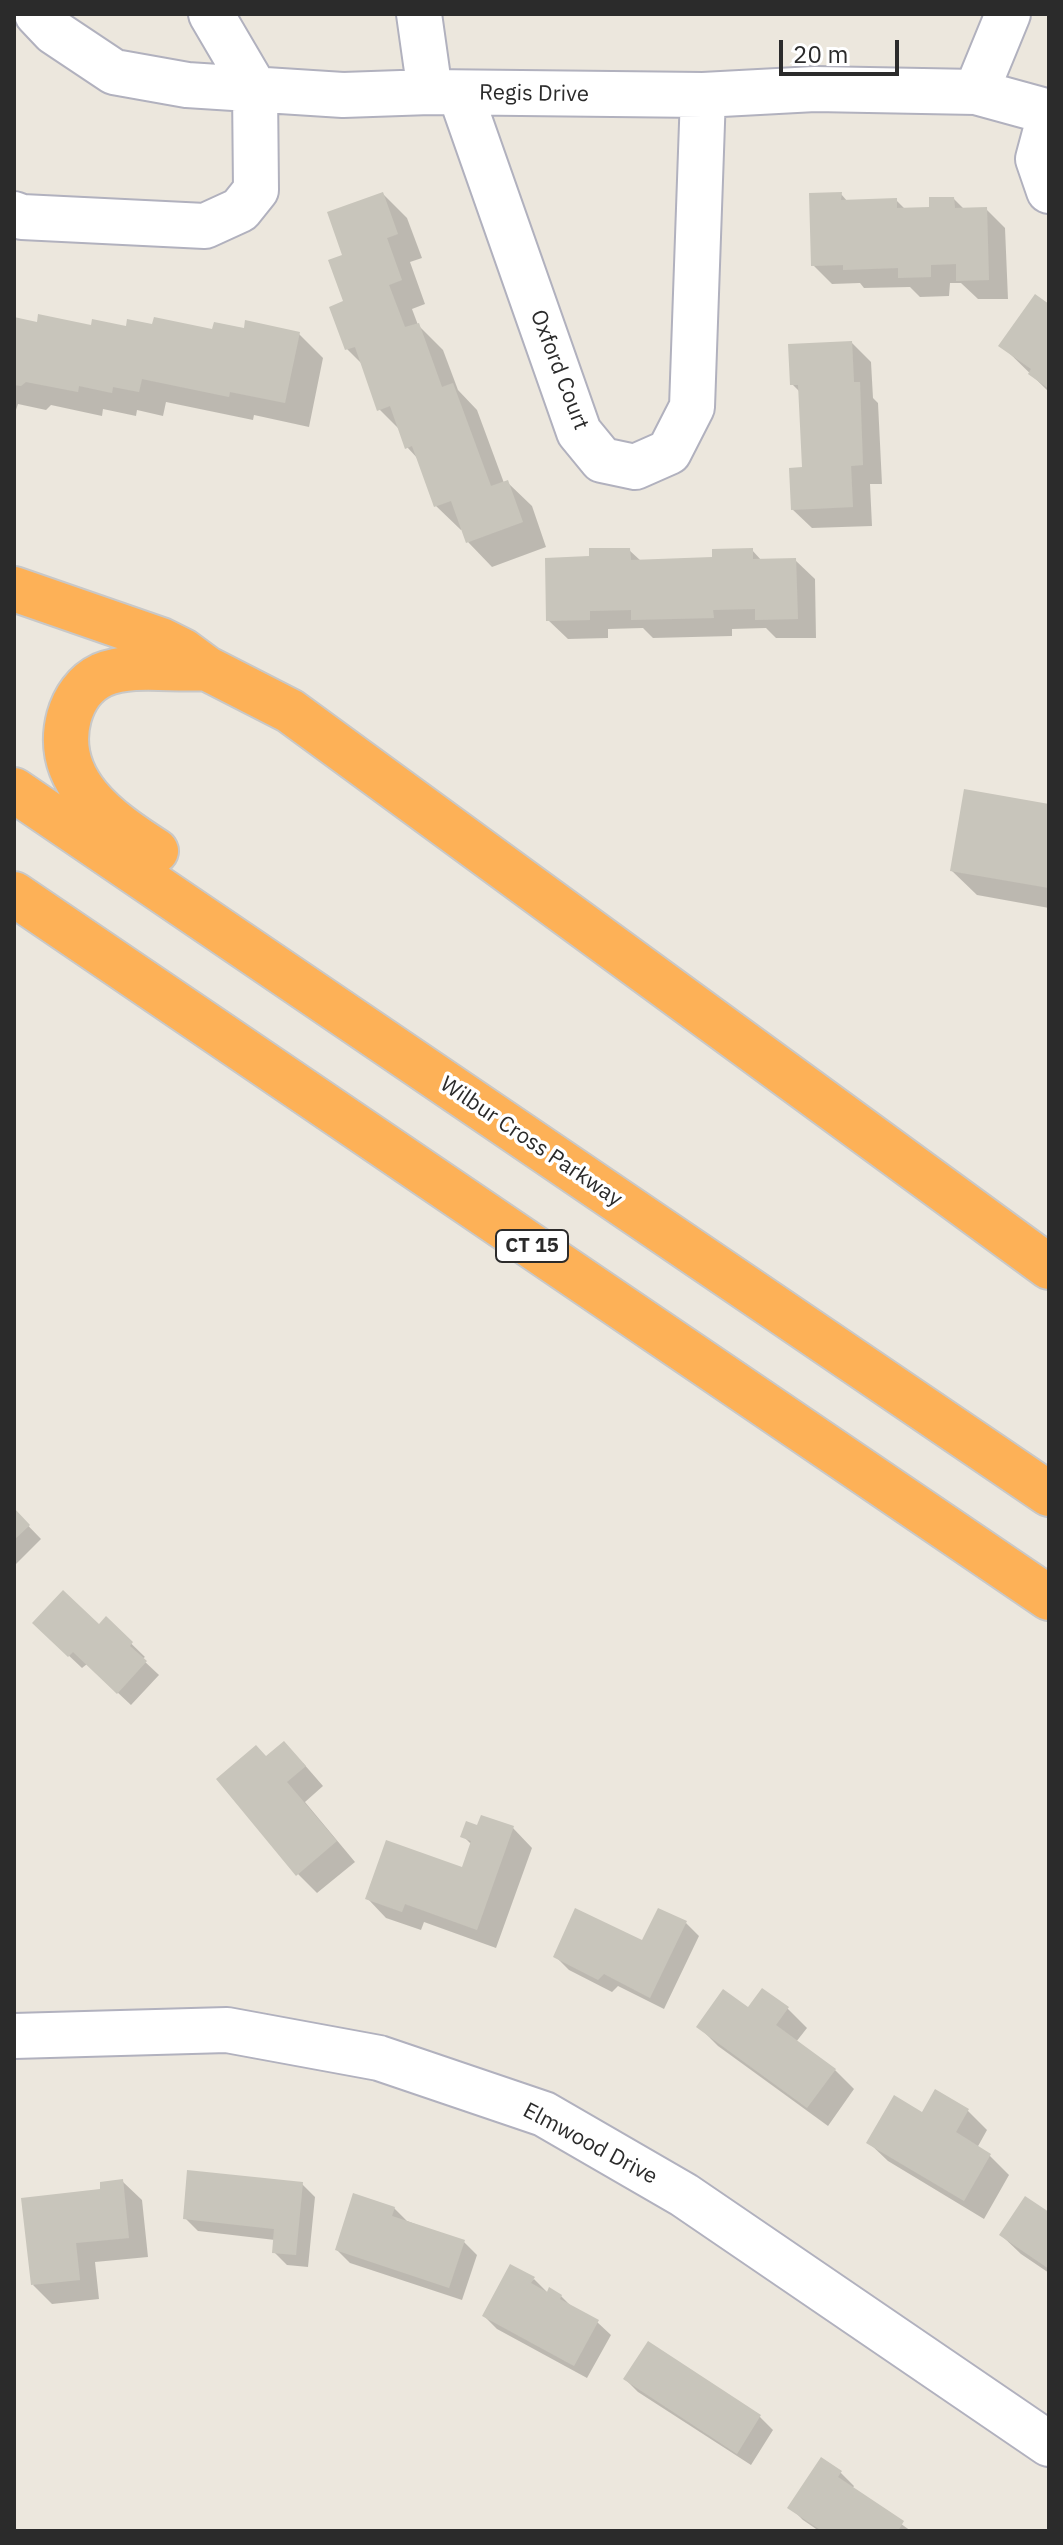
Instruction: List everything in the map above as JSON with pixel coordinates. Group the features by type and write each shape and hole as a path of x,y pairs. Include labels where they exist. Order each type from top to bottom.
{"highway":[{"path":"14,589 161,640 206,668 266,697 319,731 1049,1267"},
{"path":"206,668 182,671 130,669 115,671 91,681 71,709 66,742 68,761 84,793 114,823 182,870 237,941"},
{"name":"Wilbur Cross Parkway","path":"14,790 1049,1494"},
{"name":"CT 15","path":"14,894 1049,1598"}],"street":[{"name":"Regis Drive","path":"37,14 54,32 114,72 187,85 343,95 703,95 815,89 976,92 1049,115"},
{"path":"14,214 22,217 205,226 240,210 256,190 255,89 211,14"},
{"name":"Oxford Court","path":"419,14 445,93 579,432 602,460 635,467 669,452 692,407 703,95"},
{"path":"976,92 1006,15"},
{"path":"1049,115 1038,159 1049,191"},
{"name":"Elmwood Drive","path":"14,2036 227,2030 379,2058 544,2114 684,2195 1049,2444"}],"building":[{"path":"383,192 398,234 387,238 402,280 389,285 405,327 419,323 442,387 453,383 491,486 508,480 523,522 466,543 451,501 434,507 412,446 405,449 390,406 377,411 355,347 345,350 329,307 343,301 328,260 342,255 327,212"},
{"path":"842,192 841,200 897,198 897,208 929,207 929,197 954,197 955,208 987,207 989,280 956,281 956,264 931,265 931,277 898,278 898,268 843,270 843,265 811,266 809,193"},
{"path":"1035,294 1049,304 1049,389 1028,374 1031,369 998,346"},
{"path":"38,314 91,325 92,319 126,326 127,319 152,324 154,317 212,329 214,322 244,328 245,320 300,332 285,403 230,392 229,397 142,379 139,392 113,387 112,393 79,386 78,392 26,382 21,386 14,385 14,317 37,322"},
{"path":"852,341 854,382 860,382 863,465 851,466 853,507 791,510 789,468 802,467 798,385 790,385 788,344"},
{"path":"589,548 630,548 631,560 712,557 712,549 753,548 753,559 796,558 798,619 755,620 755,609 713,610 714,618 631,620 631,610 590,611 590,620 546,621 545,558 589,556"},
{"path":"964,789 1049,804 1049,888 950,871"},
{"path":"14,1508 30,1525 14,1540"},
{"path":"63,1590 99,1624 106,1616 133,1642 130,1646 147,1661 117,1694 73,1652 68,1657 32,1623"},
{"path":"284,1741 306,1766 287,1782 337,1841 296,1876 216,1779 256,1745 266,1756"},
{"path":"481,1815 514,1826 477,1930 405,1904 402,1912 365,1899 386,1840 462,1867 471,1841 460,1837 466,1821 477,1825"},
{"path":"575,1908 642,1940 658,1908 687,1921 650,1998 604,1974 598,1980 553,1957"},
{"path":"762,1988 789,2007 776,2025 836,2069 807,2108 696,2027 723,1989 748,2007"},
{"path":"935,2089 969,2109 956,2132 991,2154 964,2201 866,2143 894,2095 922,2112"},
{"path":"187,2170 303,2182 296,2255 272,2253 274,2229 183,2219"},
{"path":"123,2179 129,2238 76,2243 80,2280 31,2285 21,2198 100,2189 100,2182"},
{"path":"353,2193 395,2207 392,2216 465,2240 449,2288 335,2250"},
{"path":"1025,2196 1049,2212 1049,2269 999,2235"},
{"path":"510,2264 535,2277 531,2283 547,2292 549,2287 562,2295 560,2299 599,2320 574,2366 482,2316"},
{"path":"648,2341 761,2415 737,2454 623,2379"},
{"path":"821,2457 842,2471 838,2477 904,2521 898,2531 822,2531 787,2508"}]}
